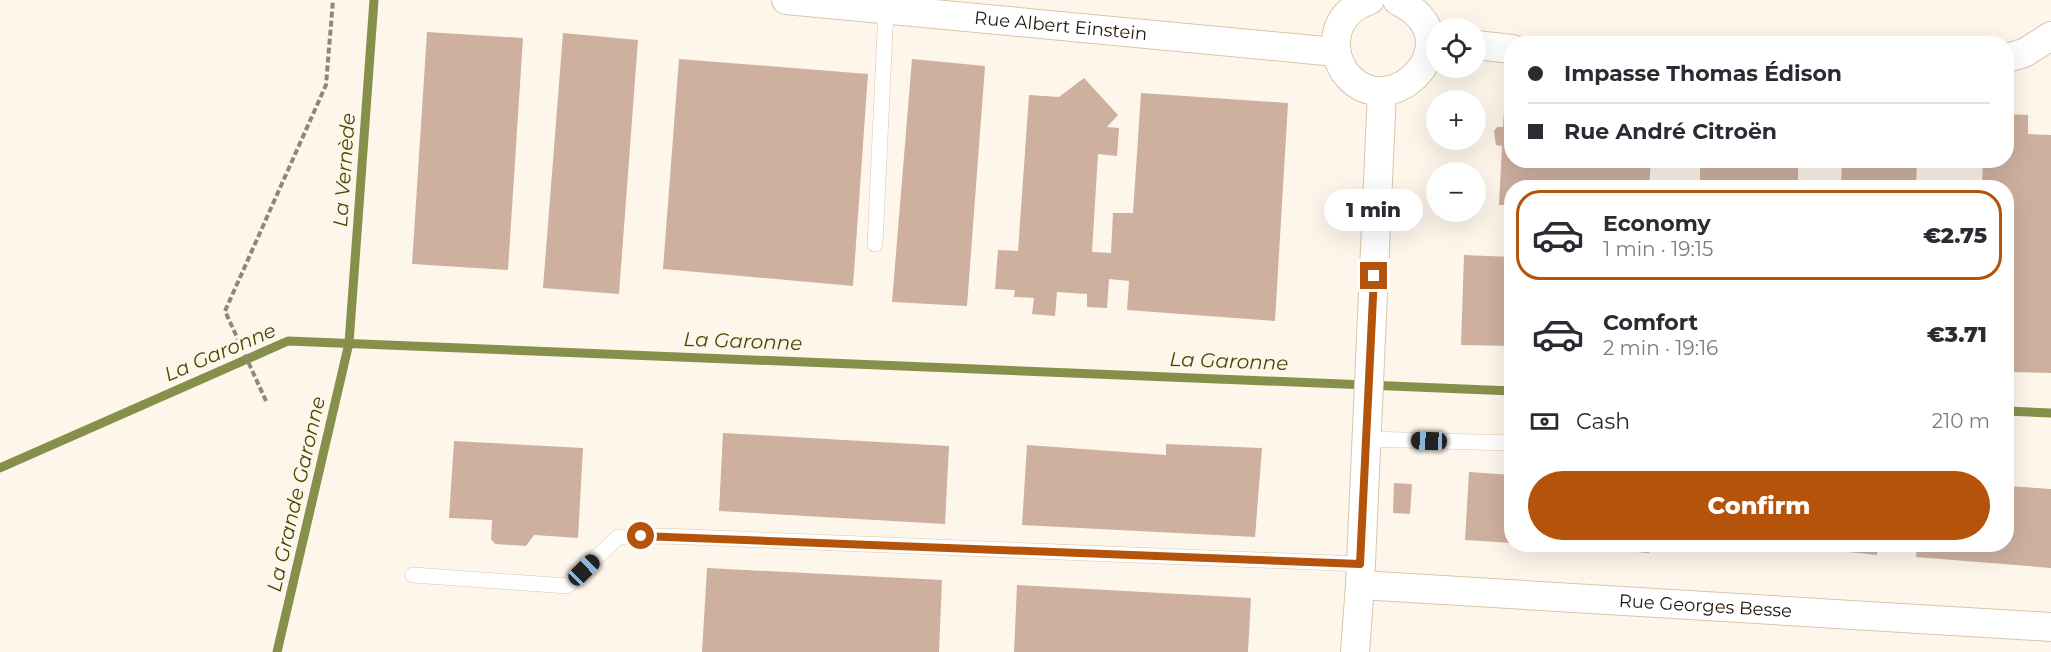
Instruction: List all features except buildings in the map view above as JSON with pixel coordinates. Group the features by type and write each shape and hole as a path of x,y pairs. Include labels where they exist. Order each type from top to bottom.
{"street":[{"name":"Rue Albert Einstein","path":"786,0 1336,52"},
{"path":"1370,0 1349,11 1340,25 1336,52 1340,64 1349,77 1366,88 1382,91 1403,87 1416,77 1426,57"},
{"path":"1397,0 1417,13 1426,28"},
{"path":"2014,56 2024,53 2051,36"},
{"path":"1486,46 1504,48"},
{"path":"1354,652 1360,574 1382,91"},
{"name":"Rue Georges Besse","path":"1360,574 2051,627"}],"lane":[{"path":"875,244 886,9"},
{"path":"1366,439 1504,442"},
{"path":"413,575 567,586 618,537 664,536 1360,574"}],"path":[{"path":"266,401 225,311 326,85 333,0"}],"waterway":[{"name":"La Vernède","path":"277,652 349,343 374,0"},
{"name":"La Garonne","path":"0,468 288,341 1504,391"},
{"name":"La Garonne","path":"2014,411 2051,413"}],"route":[{"path":"641,536 1360,564 1374,276"}],"water label":[{"name":"La Grande Garonne","path":"296,494"}]}
